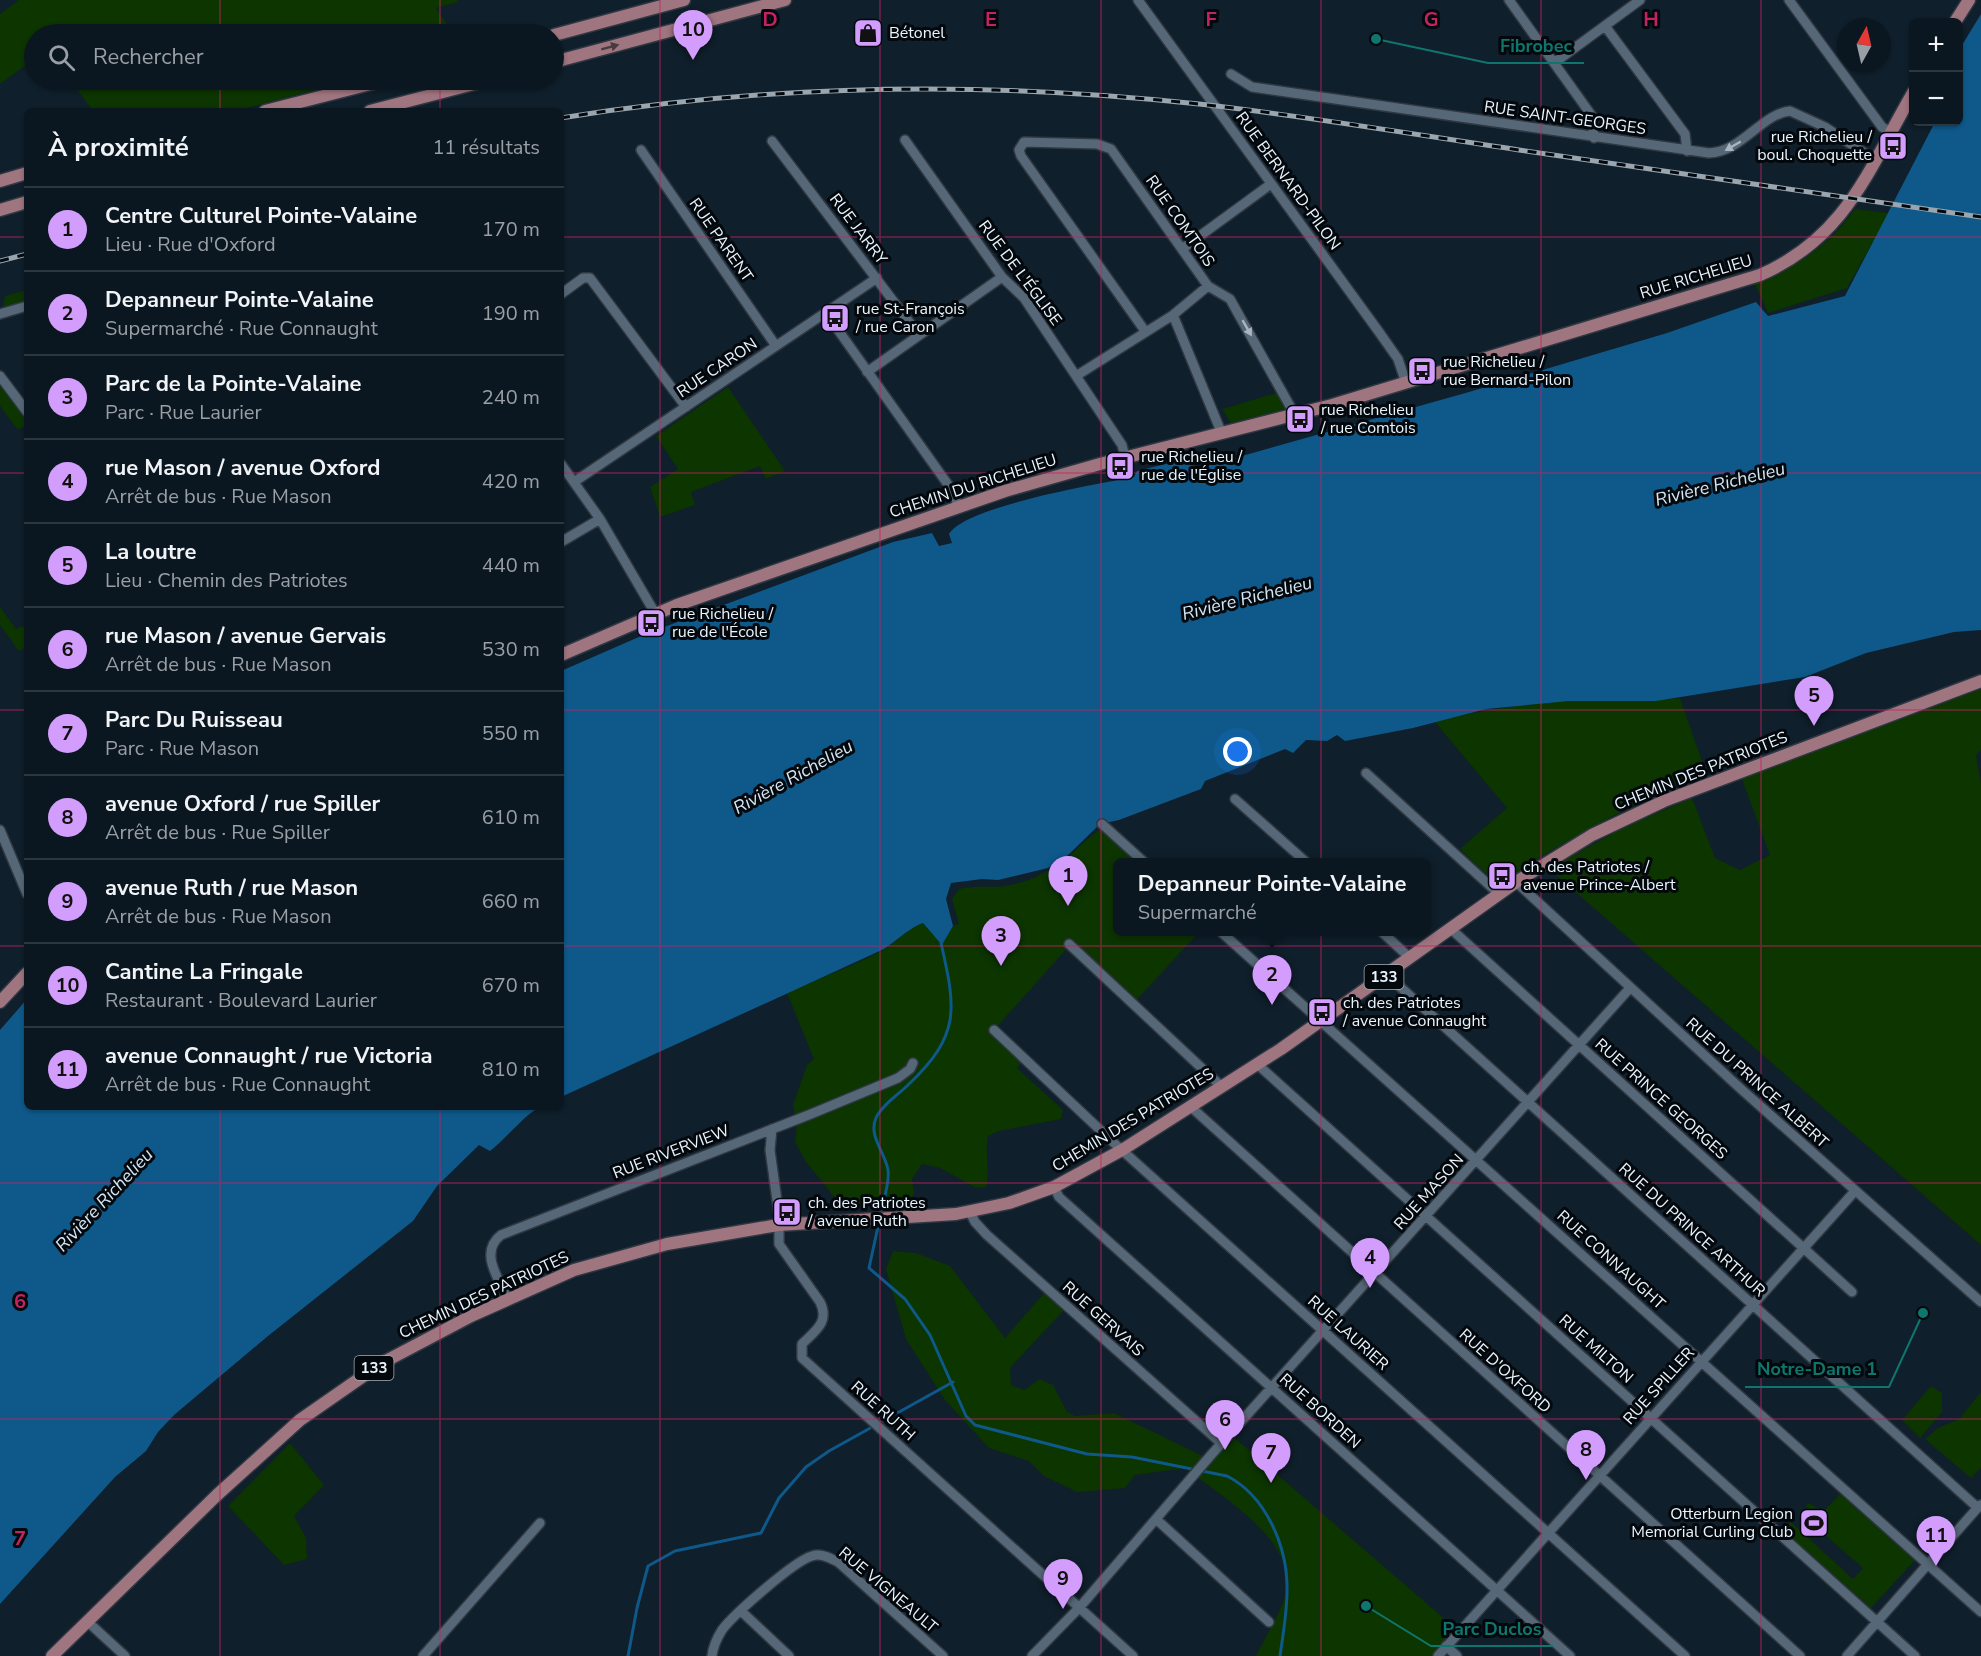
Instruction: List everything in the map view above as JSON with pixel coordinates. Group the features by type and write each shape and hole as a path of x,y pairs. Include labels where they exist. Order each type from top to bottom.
{"main road":[{"path":"564,31 684,0"},
{"path":"564,59 785,0"},
{"path":"1957,18 1969,0"},
{"path":"277,108 347,90"},
{"path":"382,108 451,90"},
{"name":"RUE RICHELIEU","path":"1406,383 1773,270 1805,250 1834,225 1909,101"},
{"path":"0,181 24,174"},
{"path":"0,209 24,203"},
{"name":"CHEMIN DU RICHELIEU","path":"564,654 655,613 958,506 1125,457 1295,415 1406,383"},
{"name":"CHEMIN DES PATRIOTES","path":"52,1656 251,1463 317,1407 390,1359 508,1299 560,1276 624,1254 703,1237 778,1225 970,1212 1009,1203 1054,1187 1122,1150 1222,1087 1320,1022 1516,882 1592,835 1664,801 1981,681"},
{"path":"0,1002 24,976"}],"street":[{"name":"RUE BERNARD-PILON","path":"1138,0 1398,359 1406,383"},
{"path":"1509,0 1592,116 1594,138"},
{"path":"1554,63 1640,0"},
{"path":"1789,0 1882,127 1891,132"},
{"path":"1605,26 1685,134 1687,150"},
{"name":"RUE SAINT-GEORGES","path":"1231,74 1252,87 1709,153 1724,151 1788,110 1826,127 1875,160"},
{"name":"RUE DE L'ÉGLISE","path":"905,140 1002,277 1024,298 1122,444 1125,457"},
{"name":"RUE JARRY","path":"772,141 919,335"},
{"name":"RUE COMTOIS","path":"1145,330 1025,162 1020,152 1021,146 1030,141 1108,146 1208,286 1230,299 1295,415"},
{"name":"RUE PARENT","path":"640,150 776,346"},
{"path":"1182,249 1271,184"},
{"path":"564,292 586,277 686,407"},
{"path":"867,372 1002,277"},
{"name":"RUE CARON","path":"574,482 877,278"},
{"path":"1076,376 1145,330 1173,315 1208,286"},
{"path":"0,314 24,307"},
{"path":"826,313 949,486 958,506"},
{"path":"1173,315 1222,434"},
{"path":"0,376 24,408"},
{"path":"564,468 600,519 655,613"},
{"path":"564,540 600,519"},
{"path":"1366,773 1499,894"},
{"path":"1235,799 1301,858"},
{"path":"1102,824 1140,858"},
{"path":"0,830 24,887"},
{"name":"RUE DU PRINCE ALBERT","path":"1516,882 1630,988 1981,1302"},
{"name":"RUE PRINCE GEORGES","path":"1451,929 1852,1292"},
{"name":"RUE CONNAUGHT","path":"1225,936 1981,1612"},
{"path":"1386,936 1410,958"},
{"path":"1069,944 1222,1087"},
{"name":"RUE DU PRINCE ARTHUR","path":"1387,975 1979,1506"},
{"name":"RUE MASON","path":"1032,1656 1079,1608 1190,1478 1273,1389 1630,988"},
{"name":"RUE LAURIER","path":"994,1030 1122,1150 1685,1656"},
{"name":"RUE RIVERVIEW","path":"508,1299 489,1257 492,1246 501,1235 898,1078 913,1063"},
{"name":"RUE MILTON","path":"1257,1064 1915,1656"},
{"name":"RUE D'OXFORD","path":"1191,1107 1800,1656"},
{"name":"RUE RUTH","path":"772,1129 770,1150 779,1244 820,1302 824,1313 822,1324 802,1344 802,1358 1133,1656"},
{"name":"RUE BORDEN","path":"1054,1187 1059,1197 1570,1656"},
{"name":"RUE SPILLER","path":"1438,1656 1855,1191"},
{"name":"RUE GERVAIS","path":"970,1212 975,1222 987,1235 1218,1447"},
{"path":"1847,1656 1979,1506"},
{"path":"1156,1519 1269,1622"},
{"path":"423,1656 540,1523"},
{"name":"RUE VIGNEAULT","path":"712,1656 722,1630 741,1611 807,1558 813,1556 830,1557 943,1656"},
{"path":"741,1611 789,1656"},
{"path":"88,1622 125,1656"},
{"path":"1446,1646 1457,1656"}],"green space":[{"path":"19,0 457,0 458,2 436,8 447,24 24,24 24,66 0,84 0,14"},
{"path":"77,90 316,90 247,108 91,108"},
{"path":"1855,209 1889,213 1847,288 1768,313 1755,284 1784,271 1811,254 1834,234"},
{"path":"24,291 24,303 5,308 3,306 5,296"},
{"path":"0,384 24,417 24,426 18,430 0,406"},
{"path":"728,387 785,471 766,479 760,466 691,492 695,505 660,517 650,487 678,469 656,436"},
{"path":"1280,392 1286,409 1231,423 1222,409"},
{"path":"0,607 16,629 24,627 24,648 19,651 0,625"},
{"path":"1981,689 1981,750 1976,755 1981,784 1981,1245 1549,869 1624,827 1692,798 1715,858 1740,870 1770,855 1742,779"},
{"path":"1680,698 1706,773 1599,823 1548,852 1498,885 1460,849 1507,808 1434,721 1536,704"},
{"path":"1099,829 1132,858 1113,858 1113,936 1195,936 1133,1004 1070,945 994,1030 1025,1059 1017,1068 1063,1110 1061,1119 999,1131 988,1136 986,1187 976,1188 940,1168 922,1164 912,1179 914,1194 908,1204 859,1205 836,1199 806,1162 795,1142 797,1125 793,1105 807,1065 814,1059 787,993 873,955 923,923 942,944 953,926 959,924 952,899 959,889 1020,883 1045,872"},
{"path":"893,1251 916,1253 950,1266 1005,1338 1045,1292 1064,1310 1010,1368 1011,1385 1024,1390 1040,1379 1053,1385 1067,1412 1075,1416 1114,1413 1213,1461 1235,1438 1455,1628 1431,1656 1256,1656 1279,1612 1287,1589 1286,1570 1279,1552 1267,1535 1234,1505 1185,1468 1135,1475 1125,1488 1077,1492 1044,1476 1029,1461 989,1448 945,1400 906,1339 886,1269"},
{"path":"1931,1386 1942,1393 1942,1412 1920,1438 1902,1420"},
{"path":"1981,1392 1981,1468 1971,1478 1925,1439 1938,1428 1959,1419"},
{"path":"290,1443 324,1485 294,1516 306,1538 307,1559 284,1565 228,1506"},
{"path":"1840,1494 1915,1560 1871,1608 1783,1530 1791,1522 1853,1579 1863,1568 1818,1529 1824,1521 1805,1506 1809,1503 1823,1512"}],"water":[{"name":"Rivière Richelieu","path":"1981,14 1981,630 1954,632 1866,653 1805,677 1656,701 1569,701 1486,709 1413,728 1345,741 1337,735 1327,741 1306,740 1293,753 1285,749 1205,781 1201,789 1119,820 1100,824 1065,858 1048,868 998,880 982,879 951,883 946,899 953,926 942,945 923,923 884,949 564,1096 564,670 648,633 893,542 932,533 939,546 952,543 949,534 960,524 980,514 1006,506 1064,491 1134,477 1137,471 1182,460 1190,465 1203,467 1667,333 1756,302 1768,316 1845,296 1933,126 1963,126 1963,43"},
{"name":"Rivière Richelieu","path":"24,1002 24,1110 536,1110 490,1151 479,1145 437,1186 413,1221 268,1336 174,1415 158,1432 146,1451 115,1477 0,1604 0,1030"}],"waterway":[{"path":"880,1215 887,1187 888,1170 875,1138 876,1118 938,1051 946,1036 950,1020 950,986 941,943"},
{"path":"879,1222 869,1268 905,1299 930,1335 966,1416 975,1425 1087,1454 1132,1457 1227,1476 1253,1496 1272,1524 1284,1557 1287,1599 1280,1656"},
{"path":"628,1656 648,1566 675,1551 761,1533 779,1498 806,1467 829,1451 953,1382"}],"railway":[{"path":"564,118 719,98 879,90 959,89 1119,97 1199,104 1359,125 1981,217"},
{"path":"0,261 24,255"}],"place":[{"name":"Bétonel","path":"868,33"},
{"name":"Fibrobec","path":"1376,39"},
{"name":"Cantine La Fringale","path":"693,60"},
{"name":"rue Richelieu / boul. Choquette","path":"1893,146"},
{"name":"rue St-François / rue Caron","path":"835,318"},
{"name":"rue Richelieu / rue Bernard-Pilon","path":"1422,371"},
{"name":"rue Richelieu / rue Comtois","path":"1300,419"},
{"name":"rue Richelieu / rue de l'Église","path":"1120,466"},
{"name":"rue Richelieu / rue de l'École","path":"651,623"},
{"name":"La loutre","path":"1814,726"},
{"name":"ch. des Patriotes / avenue Prince-Albert","path":"1502,876"},
{"name":"Centre Culturel Pointe-Valaine","path":"1068,906"},
{"name":"Parc de la Pointe-Valaine","path":"1001,966"},
{"name":"Depanneur Pointe-Valaine","path":"1272,1005"},
{"name":"ch. des Patriotes / avenue Connaught","path":"1322,1012"},
{"name":"ch. des Patriotes / avenue Ruth","path":"787,1212"},
{"name":"rue Mason / avenue Oxford","path":"1370,1288"},
{"name":"Notre-Dame 1","path":"1923,1313"},
{"name":"rue Mason / avenue Gervais","path":"1225,1450"},
{"name":"avenue Oxford / rue Spiller","path":"1586,1480"},
{"name":"Parc Du Ruisseau","path":"1271,1483"},
{"name":"Otterburn Legion Memorial Curling Club","path":"1814,1523"},
{"name":"avenue Connaught / rue Victoria","path":"1936,1566"},
{"name":"Parc Duclos","path":"1366,1606"},
{"name":"avenue Ruth / rue Mason","path":"1063,1609"}]}
